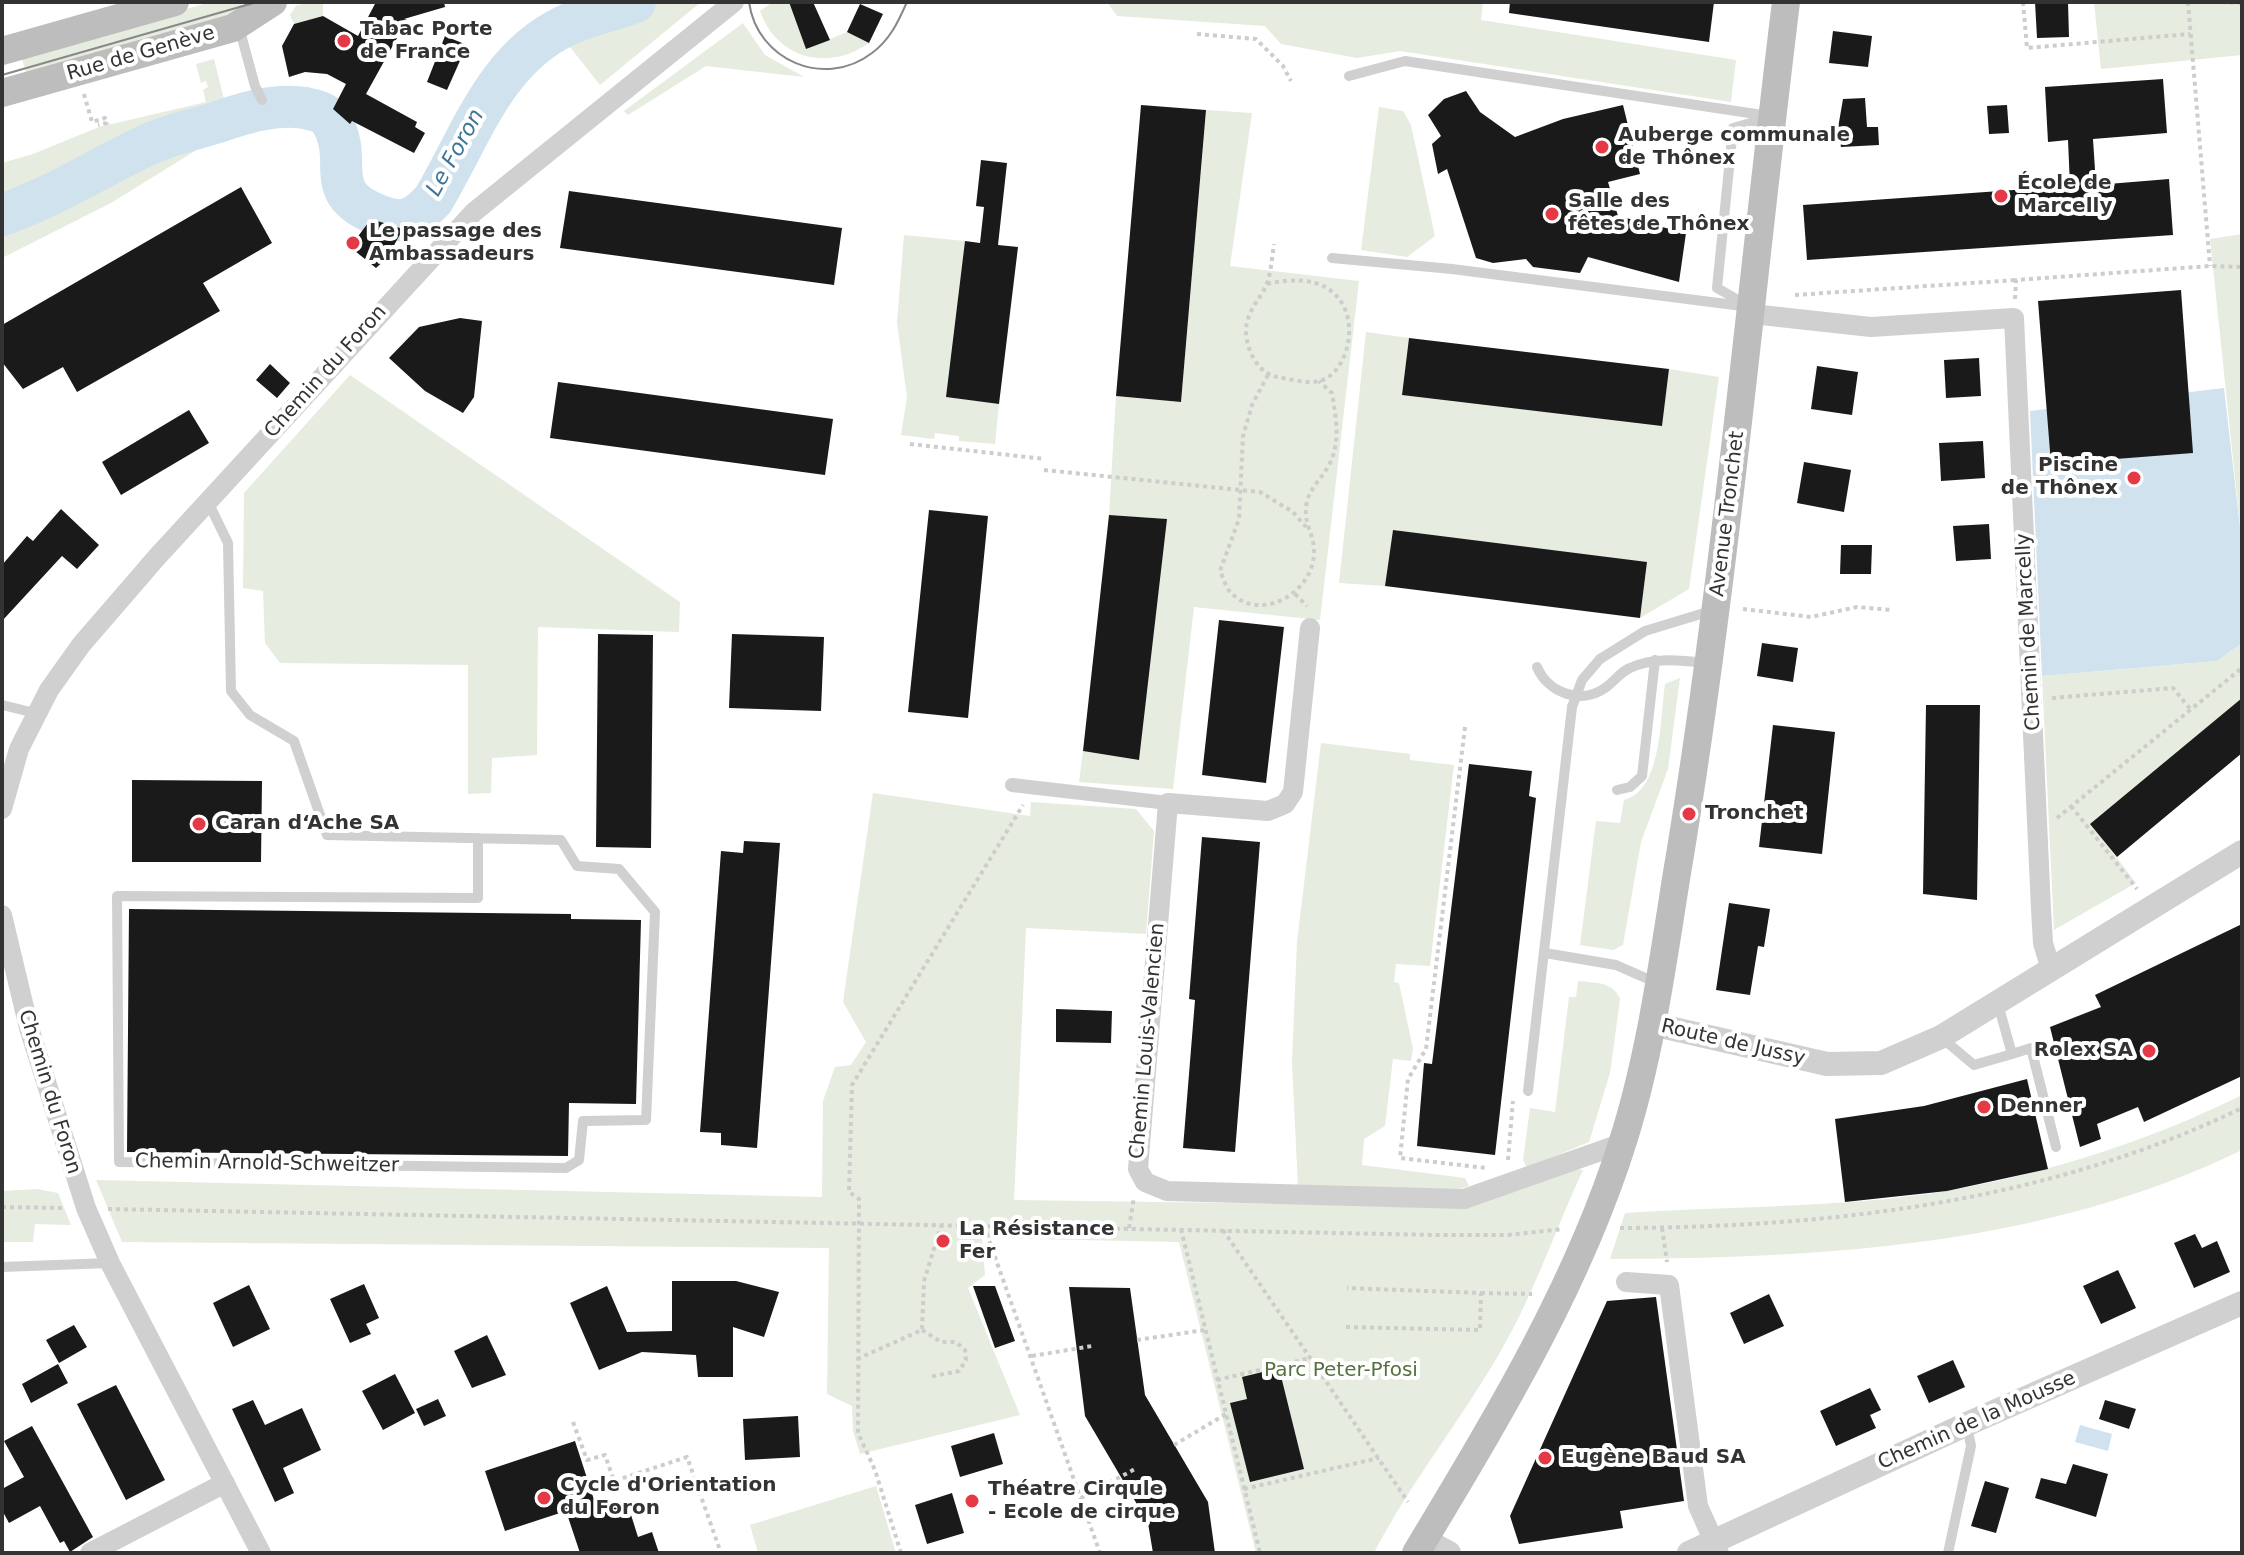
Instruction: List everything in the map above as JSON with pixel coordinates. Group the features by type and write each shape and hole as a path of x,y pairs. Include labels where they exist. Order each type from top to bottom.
{"main road":[{"name":"Rue de Genève","path":"2,51 175,2"},
{"name":"Rue de Genève","path":"2,93 239,25 273,2"},
{"name":"Avenue Tronchet","path":"1652,1024 1711,663 1729,609 1752,311 1786,2"},
{"name":"Route de Jussy","path":"1430,1549 1577,1263 1623,1143 1652,1024"}],"street":[{"name":"Chemin du Foron","path":"2,809 11,769 35,713 81,645 208,502 474,212 734,2"},
{"path":"1752,311 1871,327 2014,318"},
{"name":"Chemin de Marcelly","path":"2014,318 2041,909 2037,943 2051,970"},
{"path":"1018,785 1268,811 1285,804 1293,792 1310,628"},
{"name":"Chemin Louis-Valencien","path":"1168,803 1138,1169 1145,1182 1167,1191 1464,1199 1623,1143"},
{"name":"Route de Jussy","path":"1652,1024 1771,1053 1845,1066 1881,1063 1941,1037 2242,852"},
{"name":"Chemin du Foron","path":"2,915 25,1013 71,1168 110,1263 261,1553"},
{"path":"1626,1282 1669,1285 1698,1506 1716,1548"},
{"name":"Chemin de la Mousse","path":"1689,1553 1716,1548 1967,1424 2242,1303"},
{"path":"90,1553 225,1483"}],"lane":[{"path":"239,25 255,86 262,100"},
{"path":"1349,76 1405,61 1772,117"},
{"path":"1752,311 1717,288 1730,157 1733,128 1772,117"},
{"path":"1332,258 1452,269 1752,311"},
{"name":"Chemin Arnold-Schweitzer","path":"208,502 228,543 231,691 250,715 294,741 327,835 478,838 561,840 577,866 619,869 655,912 646,1120 583,1121 579,1160 566,1168 119,1162 117,896 478,898 478,838"},
{"path":"1528,1091 1572,707 1582,680 1600,659 1645,631 1729,609"},
{"path":"1537,667 1554,688 1572,695 1590,696 1627,669 1655,660 1711,663"},
{"path":"1617,790 1630,787 1642,776 1655,660"},
{"path":"2,705 35,713"},
{"path":"1545,953 1616,965 1659,983"},
{"path":"1998,1002 2012,1054"},
{"path":"1941,1037 1974,1065 2031,1048 2056,1147"},
{"path":"2,1267 110,1263"},
{"path":"1948,1553 1971,1446 1967,1424"}],"path":[{"path":"2023,2 2027,48 2190,34"},
{"path":"2188,2 2210,266"},
{"path":"2222,2 2242,3"},
{"path":"1197,34 1256,39 1283,66 1291,81"},
{"path":"83,91 92,122 105,118 107,123 98,125"},
{"path":"1268,375 1252,405 1243,436 1239,519 1220,571 1231,593 1251,604 1273,605 1295,594 1307,577 1314,551 1305,508 1311,489 1328,466 1337,445 1332,393 1319,381 1268,375 1252,357 1246,332 1249,312 1267,284 1274,244"},
{"path":"1780,296 2210,266 2242,267"},
{"path":"1267,284 1303,279 1326,285 1344,302 1349,326 1346,352 1335,372 1319,381"},
{"path":"2014,318 2016,280"},
{"path":"910,444 1045,459"},
{"path":"1044,470 1242,488 1276,499 1308,529"},
{"path":"1729,609 1811,617 1857,607 1892,610"},
{"path":"2038,833 2242,668"},
{"path":"2032,699 2173,688 2191,710"},
{"path":"1465,727 1426,1049 1408,1079 1400,1158 1496,1169 1508,1160 1513,1099 1528,1091"},
{"path":"901,1553 875,1470 858,1433 859,1199 849,1192 852,1085 1023,810 1018,785"},
{"path":"2071,806 2137,889"},
{"path":"1682,1227 1835,1218 1969,1199 2110,1160 2242,1108"},
{"path":"1129,1228 1132,1200 1145,1182"},
{"path":"168,1212 1508,1235"},
{"path":"922,1330 924,1281 941,1225"},
{"path":"984,1226 1100,1553"},
{"path":"1662,1228 1669,1285"},
{"path":"1181,1229 1260,1553"},
{"path":"1223,1230 1408,1502"},
{"path":"1347,1288 1535,1294"},
{"path":"1346,1327 1480,1330 1481,1293"},
{"path":"857,1359 922,1330"},
{"path":"922,1330 941,1342 956,1342 965,1350 966,1360 959,1371 929,1377"},
{"path":"1137,1340 1205,1330"},
{"path":"1032,1356 1092,1346"},
{"path":"1217,1380 1310,1358"},
{"path":"1174,1445 1226,1414"},
{"path":"573,1422 587,1460 605,1455 614,1481 687,1457 721,1553"},
{"path":"1244,1489 1379,1458"},
{"path":"1081,1498 1135,1469"}],"green space":[{"path":"211,2 241,2 244,13 27,75 21,56"},
{"path":"323,2 323,16 294,24 290,15 296,6"},
{"path":"653,2 701,2 600,85 566,42"},
{"path":"773,2 789,2 806,49 847,32 869,43 837,57 806,56 791,50 778,40 760,11"},
{"path":"1107,2 1483,2 1481,20 1736,60 1731,102 1400,51 1357,58 1281,44 1265,26 1117,16"},
{"path":"2094,2 2242,2 2242,55 2101,69"},
{"path":"743,23 765,55 804,77 706,66 628,115 624,111"},
{"path":"214,59 225,103 247,99 255,119 216,138 111,203 2,258 2,163 99,127 206,102 203,90 208,87 206,81 201,83 196,64"},
{"path":"1379,107 1403,111 1411,125 1435,236 1407,257 1361,250"},
{"path":"1206,110 1252,113 1230,266 1359,281 1320,620 1194,607 1173,789 1079,782 1083,751 1138,760 1166,519 1109,515 1116,396 1181,402"},
{"path":"2242,234 2242,545 2210,239"},
{"path":"904,235 965,241 946,397 999,404 995,444 959,441 959,436 935,433 934,439 901,435 907,397 897,323"},
{"path":"1366,332 1409,338 1402,394 1662,425 1669,369 1719,377 1689,589 1640,618 1647,563 1393,530 1385,586 1339,583"},
{"path":"350,375 680,602 679,632 538,627 537,755 492,758 491,793 468,794 468,665 280,663 265,643 263,591 243,588 244,493"},
{"path":"2242,643 2242,698 2091,824 2136,883 2054,930 2042,676 2217,661"},
{"path":"1680,678 1668,769 1641,842 1623,945 1613,950 1580,945 1596,821 1620,823 1624,800 1636,794 1646,783 1657,751 1665,684"},
{"path":"1321,743 1410,754 1410,760 1454,765 1430,966 1396,964 1394,982 1399,983 1413,1049 1411,1061 1393,1059 1385,1126 1364,1139 1362,1165 1465,1178 1469,1186 1455,1190 1298,1187 1292,1063 1297,942"},
{"name":"Parc Peter-Pfosi","path":"873,793 1030,816 1031,802 1136,809 1154,831 1146,934 1026,928 1014,1200 1446,1206 1577,1169 1583,1170 1515,1326 1404,1500 1374,1553 1256,1553 1179,1242 982,1238 985,1275 968,1288 1020,1415 860,1454 853,1431 852,1406 827,1394 829,1248 122,1242 96,1180 822,1197 823,1101 835,1067 851,1065 866,1042 843,1002"},
{"path":"1578,981 1608,986 1620,999 1610,1073 1589,1142 1527,1168 1523,1160 1530,1108 1555,1112 1569,997 1576,997"},
{"path":"2242,1095 2242,1150 2167,1182 2090,1207 2012,1226 1933,1240 1853,1249 1772,1255 1610,1259 1625,1213 1827,1204 1907,1197 1985,1184 2098,1154 2171,1127"},
{"path":"37,1189 58,1193 71,1225 35,1224 33,1242 2,1242 2,1191"},
{"path":"876,1486 896,1553 758,1553 750,1525"}],"water":[{"name":"Piscine de Thônex","path":"2224,388 2242,545 2242,643 2217,661 2042,676 2030,411"},
{"path":"2080,1425 2112,1434 2108,1451 2075,1442"}],"building":[{"path":"376,2 444,2 445,7 404,19 407,20 366,94 417,122 415,127 425,133 414,153 352,121 350,124 333,109 346,84 327,74 305,72 289,77 282,46 294,24 323,16 358,36"},
{"path":"789,2 813,2 830,40 806,49"},
{"path":"1510,2 1714,2 1709,42 1509,13"},
{"path":"2035,2 2068,2 2069,37 2037,38"},
{"path":"860,4 883,14 869,43 847,32"},
{"path":"1833,31 1872,36 1868,67 1829,63"},
{"path":"445,36 467,45 447,90 427,82"},
{"path":"2163,79 2167,133 2093,139 2096,185 2169,179 2173,235 1807,260 1803,205 2070,186 2068,140 2048,142 2045,87"},
{"path":"1466,91 1480,112 1515,137 1563,119 1623,105 1640,174 1608,182 1618,216 1686,233 1679,282 1588,257 1580,273 1533,267 1526,259 1493,263 1476,258 1447,169 1438,174 1432,144 1441,136 1428,115 1444,99"},
{"path":"1865,98 1867,127 1878,127 1879,145 1841,147 1838,128 1843,99"},
{"path":"1141,105 1206,110 1181,402 1116,396"},
{"path":"2007,105 2009,133 1989,134 1987,106"},
{"path":"981,160 1007,163 998,245 1018,247 999,404 946,397 965,241 980,243 984,207 976,206"},
{"path":"241,187 272,243 203,283 220,311 77,392 63,367 23,389 2,362 2,325"},
{"path":"569,191 842,228 834,285 560,248"},
{"path":"371,219 403,229 387,258 376,268 350,247"},
{"path":"2181,290 2193,453 2051,464 2038,301"},
{"path":"460,318 482,321 474,397 463,413 425,391 389,358 419,327"},
{"path":"1409,338 1669,369 1662,426 1402,395"},
{"path":"1979,358 1981,396 1946,398 1944,360"},
{"path":"270,364 290,383 277,398 256,380"},
{"path":"1817,366 1858,372 1852,415 1811,409"},
{"path":"558,382 833,419 825,475 550,438"},
{"path":"189,410 209,443 121,495 102,462"},
{"path":"1983,441 1985,478 1941,481 1939,443"},
{"path":"1804,462 1851,470 1844,512 1797,503"},
{"path":"61,509 99,545 77,569 62,556 2,621 2,565 27,536 33,541"},
{"path":"929,510 988,516 968,718 908,712"},
{"path":"1109,515 1167,519 1139,760 1083,751"},
{"path":"1989,524 1991,559 1956,561 1953,526"},
{"path":"1393,530 1647,562 1640,618 1385,586"},
{"path":"1841,545 1872,545 1871,574 1840,574"},
{"path":"1219,620 1284,627 1266,783 1202,775"},
{"path":"598,634 653,635 651,848 596,847"},
{"path":"732,634 824,637 821,711 729,708"},
{"path":"1762,643 1798,648 1793,682 1757,676"},
{"path":"2242,698 2242,753 2117,857 2090,824"},
{"path":"1926,705 1980,705 1977,900 1923,894"},
{"path":"1773,725 1835,732 1822,854 1759,847"},
{"path":"1469,764 1532,771 1529,796 1536,798 1495,1155 1417,1146 1424,1063 1432,1064"},
{"path":"132,780 262,781 261,862 132,862"},
{"path":"1202,837 1260,842 1235,1152 1183,1148 1195,1000 1189,999"},
{"path":"744,841 780,843 757,1148 721,1145 721,1133 700,1132 721,851 743,853"},
{"path":"1729,903 1770,909 1764,947 1758,946 1750,995 1716,990"},
{"path":"129,909 571,914 571,919 641,920 636,1104 569,1103 568,1156 127,1152"},
{"name":"Rolex SA","path":"2242,924 2242,1076 2144,1122 2138,1107 2097,1124 2101,1139 2080,1147 2050,1027 2101,1007 2095,995"},
{"path":"1056,1009 1112,1011 1111,1043 1056,1042"},
{"path":"2027,1079 2048,1169 1947,1191 1845,1202 1835,1119 1924,1106"},
{"path":"2195,1234 2202,1248 2217,1241 2230,1272 2194,1288 2174,1243"},
{"path":"2118,1270 2136,1308 2101,1324 2083,1286"},
{"path":"672,1281 736,1281 779,1292 764,1337 733,1327 733,1377 698,1377 696,1355 642,1352 599,1370 570,1303 607,1286 627,1332 672,1331"},
{"path":"364,1284 379,1318 366,1324 371,1334 350,1343 330,1299"},
{"path":"249,1285 270,1329 233,1347 213,1303"},
{"path":"973,1286 995,1286 1015,1341 995,1348"},
{"path":"1069,1287 1130,1288 1145,1395 1208,1502 1215,1553 1153,1553 1148,1523 1085,1416"},
{"path":"1769,1294 1784,1326 1744,1344 1730,1313"},
{"path":"1656,1297 1684,1501 1620,1511 1623,1528 1519,1544 1510,1516 1607,1301"},
{"path":"74,1325 87,1347 59,1363 46,1340"},
{"path":"487,1335 506,1375 472,1388 454,1351"},
{"path":"1953,1360 1965,1387 1929,1403 1917,1376"},
{"path":"58,1364 68,1383 31,1403 22,1384"},
{"path":"1279,1368 1304,1469 1250,1482 1230,1403 1247,1399 1242,1377"},
{"path":"395,1374 415,1413 383,1430 362,1391"},
{"path":"116,1385 165,1480 126,1500 77,1404"},
{"path":"1870,1388 1881,1410 1870,1415 1876,1428 1836,1446 1820,1411"},
{"path":"438,1399 446,1416 424,1426 416,1409"},
{"path":"253,1400 265,1425 302,1408 321,1450 283,1468 294,1493 275,1502 232,1409"},
{"path":"2105,1400 2136,1409 2129,1429 2099,1419"},
{"path":"798,1416 800,1457 745,1460 743,1419"},
{"path":"32,1426 93,1537 70,1552 64,1541 60,1543 40,1506 9,1523 2,1510 2,1489 24,1477 4,1441"},
{"path":"994,1433 1003,1464 960,1477 951,1446"},
{"path":"575,1441 597,1509 626,1499 638,1537 652,1532 659,1553 580,1553 566,1511 505,1531 485,1471"},
{"path":"2073,1464 2108,1474 2096,1517 2035,1498 2041,1478 2066,1484"},
{"path":"1985,1481 2009,1488 1996,1533 1971,1526"},
{"path":"952,1493 964,1533 927,1544 915,1505"}],"waterway":[{"name":"Le Foron","path":"2,215 162,139 248,113 293,107 320,112 331,121 341,150 344,188 351,199 364,209 386,218 406,219 418,214 433,200 487,102 520,59 565,26 635,2"}],"tram line":[{"path":"2,75 257,2"},
{"path":"749,2 755,23 765,40 779,54 796,63 834,69 854,64 878,48 893,30 907,2"}],"place":[{"name":"Tabac Porte de France","path":"344,41"},
{"name":"Auberge communale de Thônex","path":"1602,147"},
{"name":"École de Marcelly","path":"2001,196"},
{"name":"Salle des fêtes de Thônex","path":"1552,214"},
{"name":"Le passage des Ambassadeurs","path":"353,243"},
{"name":"Piscine de Thônex","path":"2134,478"},
{"name":"Tronchet","path":"1689,814"},
{"name":"Caran d‘Ache SA","path":"199,824"},
{"name":"Rolex SA","path":"2149,1051"},
{"name":"Denner","path":"1984,1107"},
{"name":"La Résistance Fer","path":"943,1241"},
{"name":"Eugène Baud SA","path":"1545,1458"},
{"name":"Cycle d'Orientation du Foron","path":"544,1498"},
{"name":"Théatre Cirqule - Ecole de cirque","path":"972,1501"}]}
